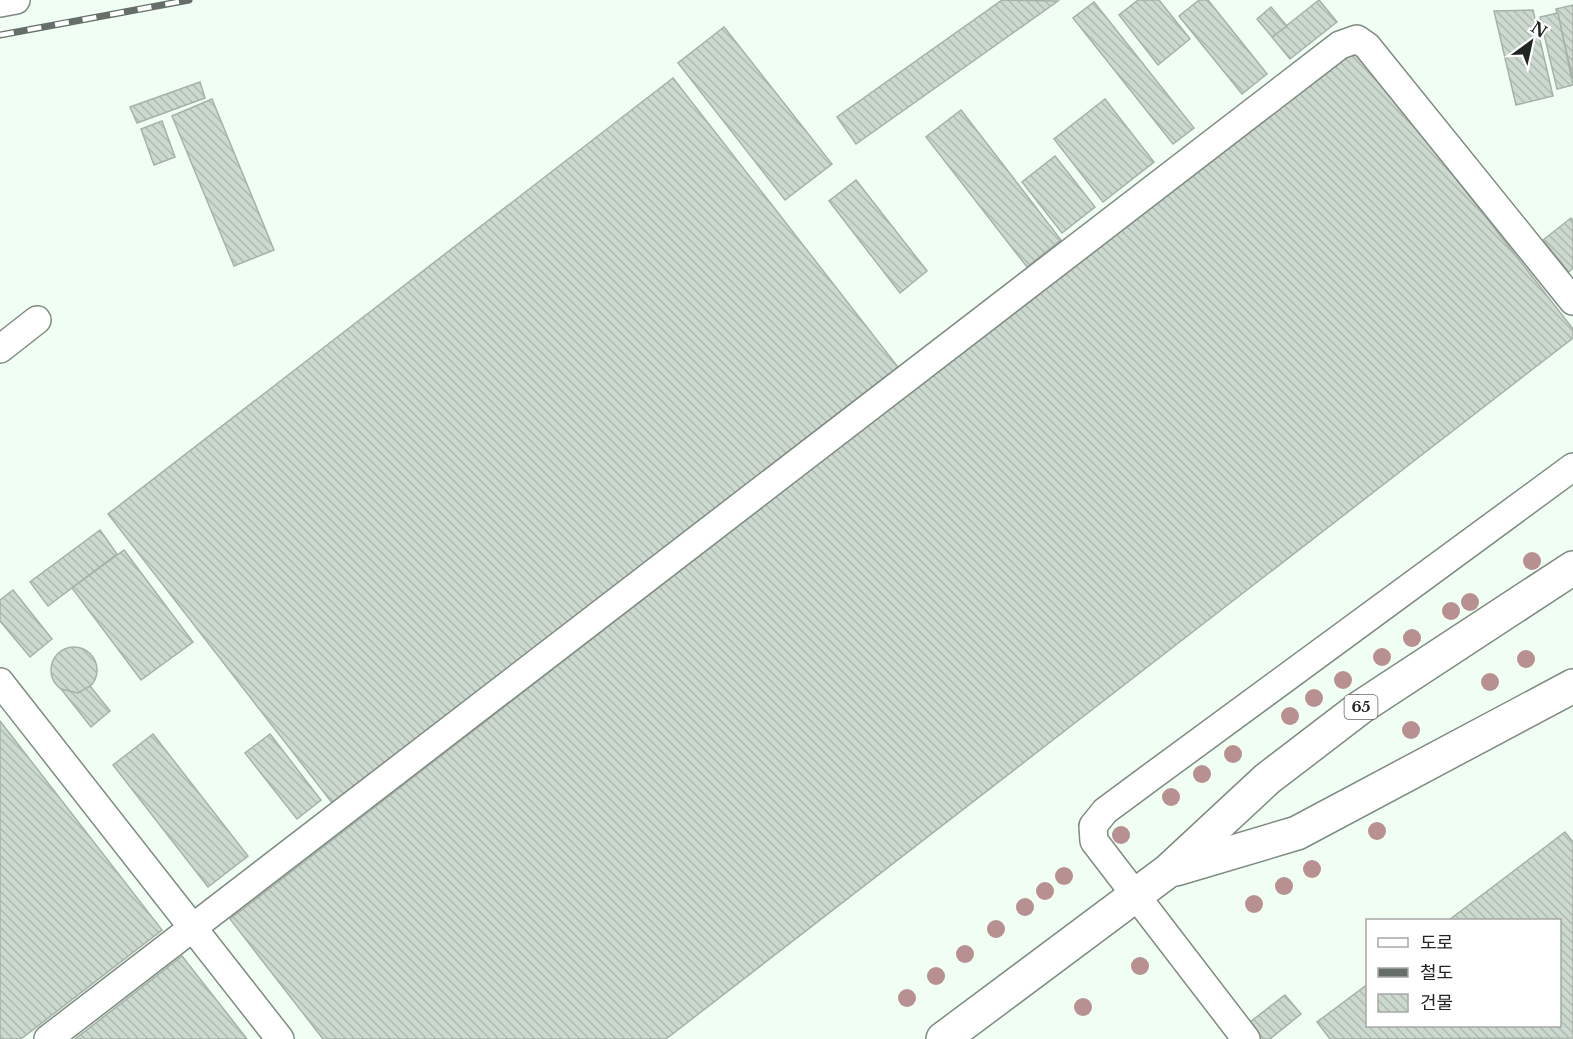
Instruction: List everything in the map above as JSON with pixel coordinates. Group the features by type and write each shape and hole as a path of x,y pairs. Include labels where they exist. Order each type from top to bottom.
{"main road":[{"name":"65","path":"943,1039 1168,871 1268,779 1361,707 1573,568"},
{"name":"65","path":"1168,871 1297,833 1573,686"}],"lane":[{"path":"0,3 16,0"},
{"path":"48,1039 1340,45 1357,39 1366,46 1573,301"},
{"path":"0,349 37,320"},
{"path":"1246,1039 1094,841 1093,826 1105,811 1573,467"},
{"path":"0,682 280,1039"}],"building":[{"path":"1002,0 1058,1 856,144 837,117"},
{"path":"1138,0 1159,0 1190,39 1158,65 1119,15"},
{"path":"1199,0 1208,0 1267,74 1242,94 1179,16"},
{"path":"1319,0 1337,22 1290,59 1272,37"},
{"path":"1094,2 1194,128 1173,144 1073,18"},
{"path":"1573,5 1573,79 1556,9"},
{"path":"1271,7 1287,26 1272,37 1257,19"},
{"path":"1533,10 1553,96 1516,105 1494,11"},
{"path":"1558,13 1573,85 1557,89 1540,17"},
{"path":"724,27 832,164 785,200 678,63"},
{"path":"1355,49 1573,329 1573,338 666,1039 323,1039 230,919"},
{"path":"673,78 898,367 333,804 108,514"},
{"path":"200,82 205,98 137,123 130,107"},
{"path":"212,99 274,250 234,266 172,116"},
{"path":"1105,99 1154,162 1103,202 1054,139"},
{"path":"961,110 1061,240 1027,267 926,137"},
{"path":"162,121 175,157 154,165 141,129"},
{"path":"1055,156 1095,207 1062,233 1022,182"},
{"path":"856,180 927,271 900,293 829,201"},
{"path":"1571,218 1573,221 1573,268 1569,272 1543,240"},
{"path":"100,530 117,554 48,606 30,582"},
{"path":"124,550 193,642 141,680 72,588"},
{"path":"13,590 52,639 30,657 0,621 0,600"},
{"path":"74,647 90,654 97,670 90,686 74,693 58,686 51,670 58,654"},
{"path":"90,686 110,711 91,727 61,689 78,693"},
{"path":"0,721 162,930 21,1039 0,1039"},
{"path":"153,734 248,856 208,887 113,765"},
{"path":"270,734 321,800 297,819 245,753"},
{"path":"1565,832 1573,842 1573,1038 1330,1039 1317,1022 1366,985 1366,1027 1561,1027 1561,919 1450,919"},
{"path":"182,956 247,1039 75,1039"},
{"path":"1285,995 1301,1014 1270,1039 1263,1039 1250,1022"}],"railway":[{"path":"0,35 189,0"}]}
